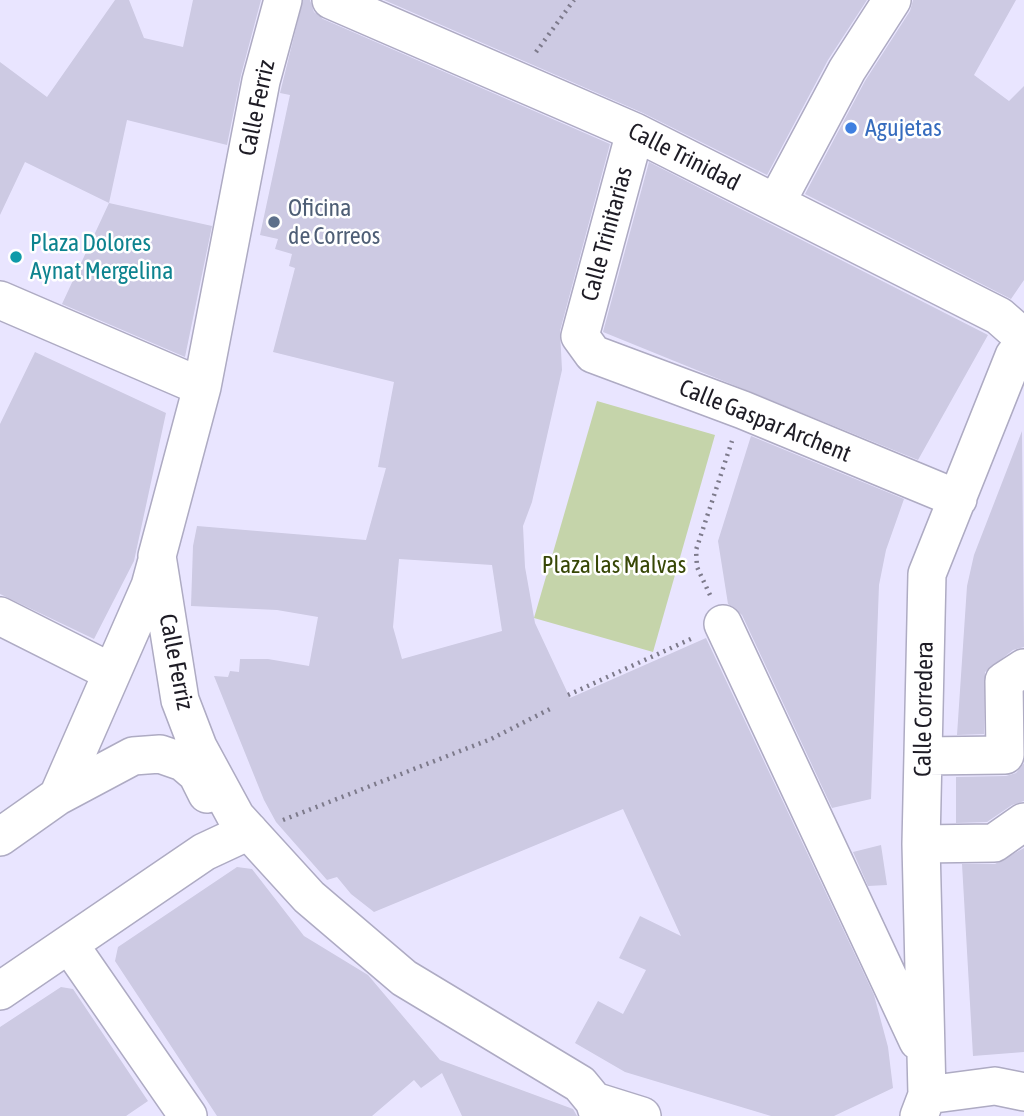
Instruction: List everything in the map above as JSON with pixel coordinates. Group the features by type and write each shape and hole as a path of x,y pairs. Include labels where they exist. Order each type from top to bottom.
{"street":[{"name":"Calle Ferriz","path":"283,0 261,81 202,387 157,556 180,700 198,747 236,817 309,897 404,978 580,1084 597,1109 642,1116"},
{"name":"Calle Trinidad","path":"331,0 516,78 635,132 999,316 1024,338"},
{"path":"776,203 847,70 892,0"},
{"name":"Calle Trinitarias","path":"580,336 635,132"},
{"path":"4,312 202,387"},
{"name":"Calle Gaspar Archent","path":"580,336 593,355 743,410 958,499"},
{"name":"Calle Corredera","path":"923,1105 925,1058 921,844 927,574 1014,356 1024,343"},
{"path":"48,803 150,586 157,556"},
{"path":"0,616 111,672"},
{"path":"723,624 925,1058"},
{"path":"923,756 1005,755 1004,681 1024,668"},
{"path":"0,838 48,803 133,756 160,754 183,762 197,774 211,804 213,825 204,852"},
{"path":"921,844 994,843 1024,822"},
{"path":"0,991 204,852 249,831"},
{"path":"69,944 177,1112"},
{"path":"923,1105 995,1086 1024,1092"}],"path":[{"path":"516,78 575,0"},
{"path":"568,695 723,624 697,567 696,550 743,410"},
{"path":"249,831 491,739 550,709"}],"green space":[{"name":"Plaza las Malvas","path":"597,401 715,435 653,652 534,618"}],"building":[{"path":"115,0 129,0 144,38 183,47 193,0 261,0 241,75 227,145 127,120 109,203 25,162 0,215 0,62 47,97"},
{"path":"303,0 310,0 314,12 323,19 610,144 560,331 562,370 532,502 523,526 525,567 535,623 570,698 706,638 874,995 888,1047 893,1088 834,1116 771,1116 625,1072 575,1043 598,1001 623,1014 646,970 619,958 640,916 681,936 623,809 374,912 351,894 337,877 327,880 276,822 264,800 214,676 228,677 230,671 239,672 240,659 268,659 309,666 318,617 277,610 191,606 193,546 197,526 366,540 386,468 378,467 394,382 273,352 295,268 289,266 292,254 275,249 278,239 260,235 290,95 280,93","holes":["399,559 492,565 502,631 402,659 393,627"]},
{"path":"384,0 867,0 828,60 767,175 643,113"},
{"path":"913,0 1016,0 974,75 1009,101 1024,86 1024,280 1011,299 805,194 865,81 910,11"},
{"path":"649,162 988,335 918,460 603,332"},
{"path":"109,203 212,226 185,357 62,304"},
{"path":"35,352 166,413 134,561 94,639 0,594 0,424"},
{"path":"1022,431 1024,647 1013,650 985,672 984,734 957,735 967,586 974,555"},
{"path":"751,436 904,499 886,550 879,585 871,799 832,808 742,615 728,604 718,541"},
{"path":"1024,763 1024,801 1012,805 987,822 956,823 956,777 1006,776 1016,773"},
{"path":"881,845 887,885 868,886 853,852"},
{"path":"1024,848 1024,1052 973,1056 962,864 995,864"},
{"path":"237,867 252,869 304,936 368,975 440,1060 573,1109 577,1116 462,1116 442,1073 421,1088 414,1080 372,1116 217,1116 115,961 118,947"},
{"path":"61,987 73,989 148,1101 126,1116 0,1116 0,1027"}],"place":[{"name":"Agujetas","path":"851,128"},
{"name":"Oficina de Correos","path":"274,222"},
{"name":"Plaza Dolores Aynat Mergelina","path":"16,257"}]}
